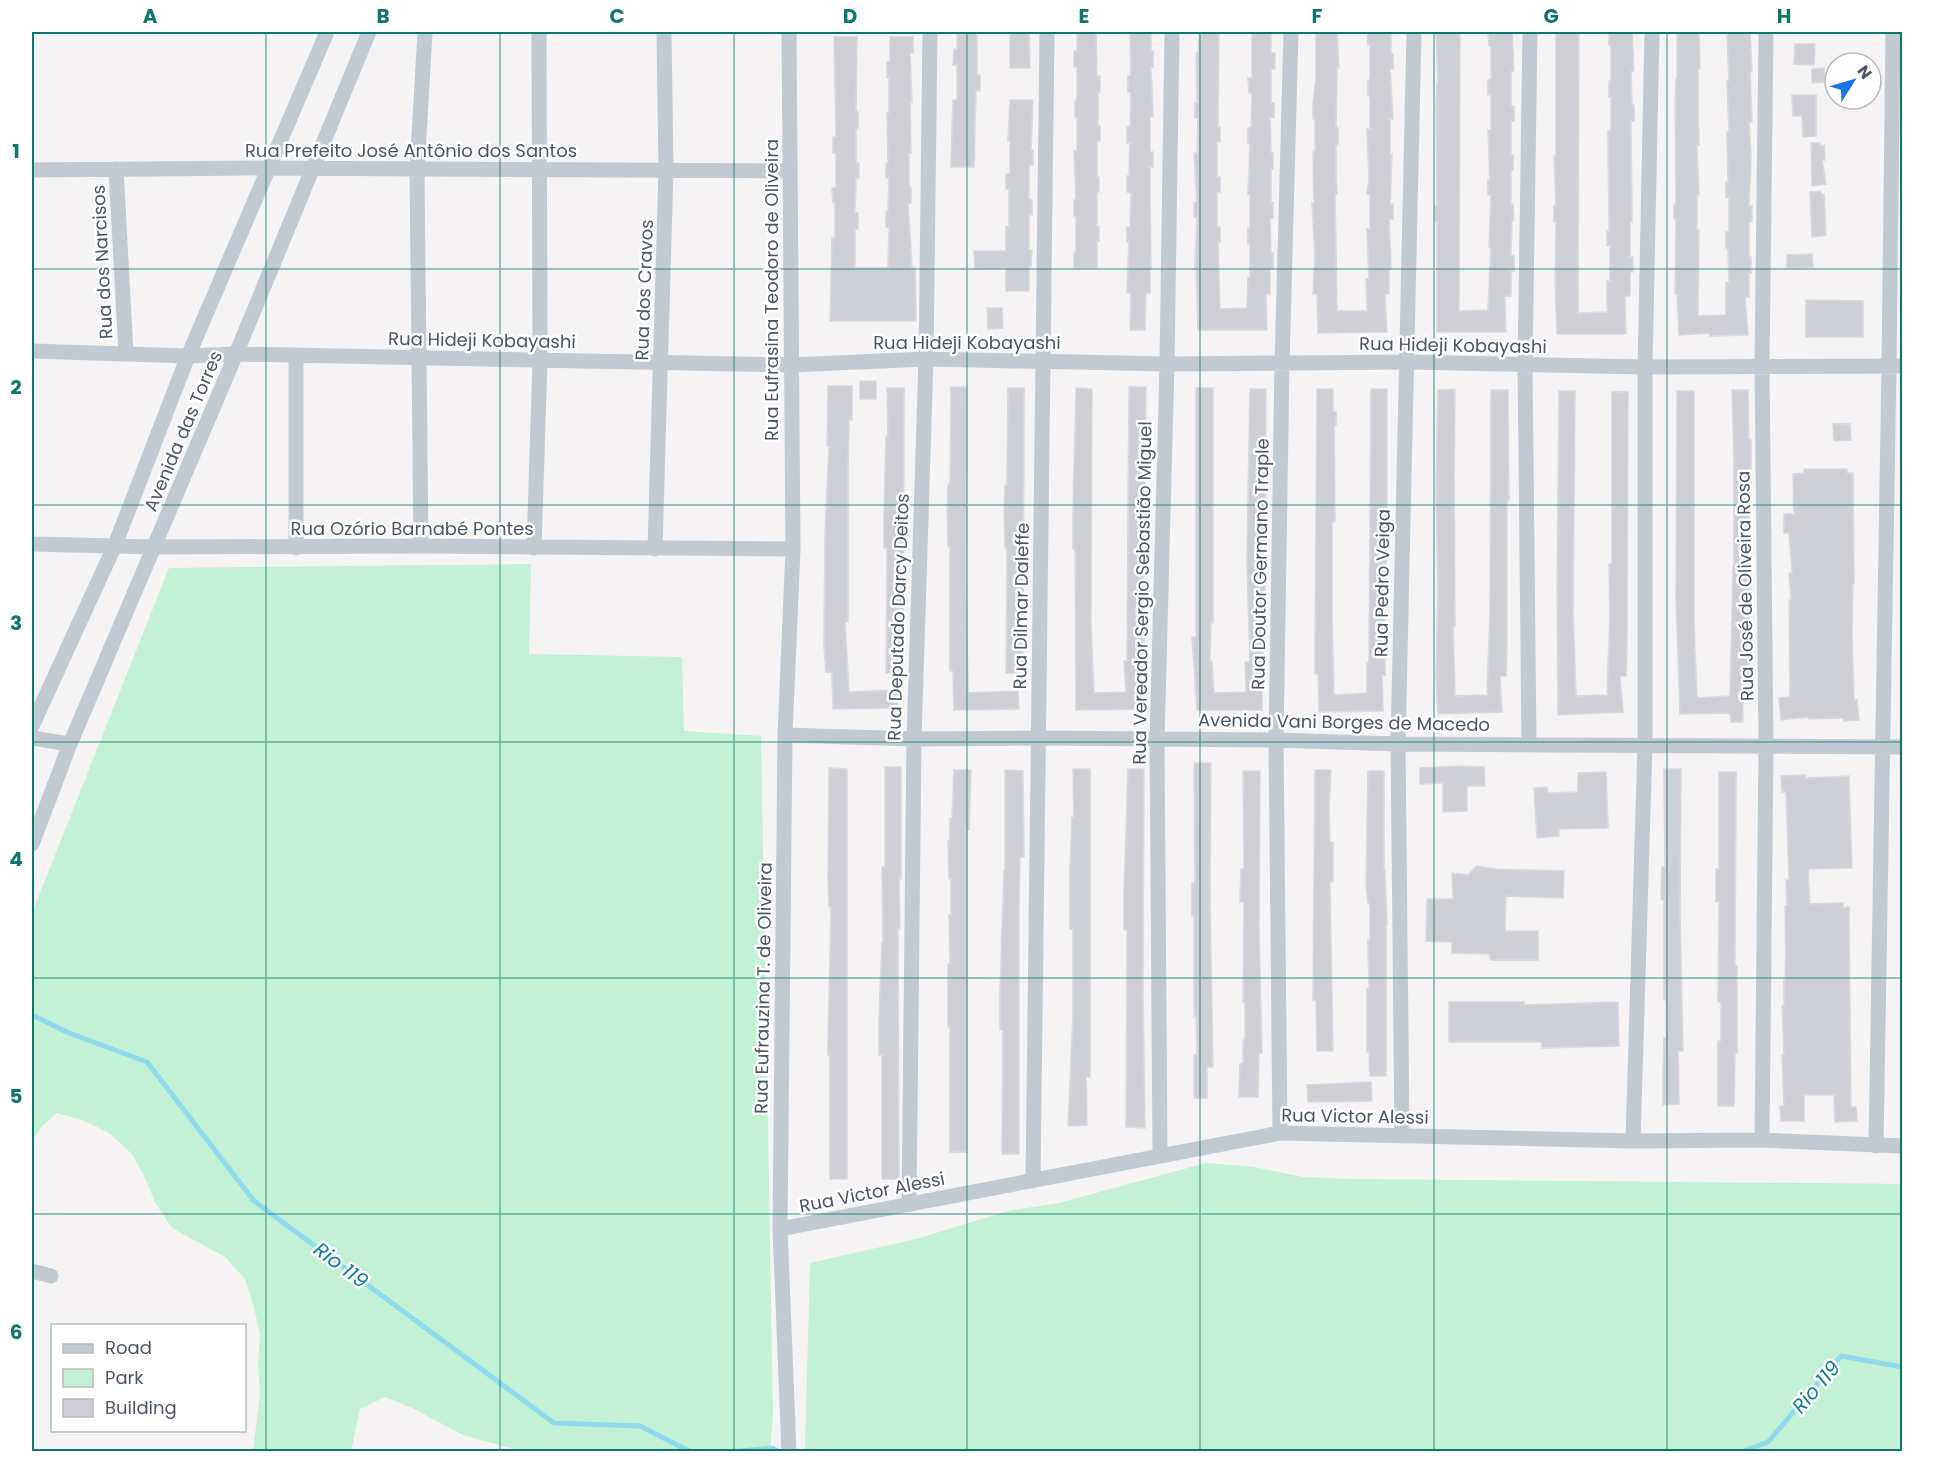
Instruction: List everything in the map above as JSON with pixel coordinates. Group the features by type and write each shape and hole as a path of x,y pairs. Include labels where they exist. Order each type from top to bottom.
{"street":[{"name":"Avenida das Torres","path":"32,726 116,545 188,356 327,32"},
{"name":"Avenida das Torres","path":"32,844 70,744 155,548 369,32"},
{"path":"420,546 417,170 426,32"},
{"path":"534,548 540,361 539,32"},
{"name":"Rua dos Cravos","path":"655,549 666,170 664,32"},
{"name":"Rua Eufrasina Teodoro de Oliveira","path":"789,32 793,549"},
{"name":"Rua Deputado Darcy Deitos","path":"909,1204 914,739 926,359 930,32"},
{"name":"Rua Dilmar Daleffe","path":"1033,1181 1047,32"},
{"name":"Rua Vereador Sergio Sebastião Miguel","path":"1160,1156 1156,740 1167,364 1172,32"},
{"name":"Rua Doutor Germano Traple","path":"1280,1133 1276,740 1282,364 1291,32"},
{"name":"Rua Pedro Veiga","path":"1401,1136 1398,744 1414,32"},
{"path":"1529,743 1525,366 1530,32"},
{"path":"1633,1141 1645,745 1645,367 1652,32"},
{"name":"Rua José de Oliveira Rosa","path":"1762,1140 1766,746 1762,365 1766,32"},
{"path":"1876,1146 1881,747 1896,366 1893,32"},
{"name":"Rua Prefeito José Antônio dos Santos","path":"32,170 268,168 790,171"},
{"name":"Rua dos Narcisos","path":"116,169 126,353"},
{"name":"Rua Hideji Kobayashi","path":"32,351 188,356 236,354 791,365 926,359 1167,364 1407,362 1645,367 1896,366"},
{"path":"296,356 296,548"},
{"name":"Rua Ozório Barnabé Pontes","path":"32,544 155,548 420,546 793,549"},
{"name":"Rua Eufrauzina T. de Oliveira","path":"789,1452 780,1229 785,735 793,549"},
{"name":"Avenida Vani Borges de Macedo","path":"785,735 914,739 1039,738 1276,740 1398,744 1902,747"},
{"path":"32,738 70,744"},
{"name":"Rua Victor Alessi","path":"780,1229 1280,1133 1633,1141 1762,1140 1902,1146"},
{"path":"32,1271 51,1276"}],"green space":[{"path":"531,564 529,654 682,657 684,731 761,736 773,1417 770,1451 521,1451 463,1435 412,1408 385,1397 360,1409 351,1451 253,1451 260,1394 258,1364 260,1335 245,1279 225,1257 172,1228 156,1204 132,1154 109,1133 85,1121 57,1113 43,1125 32,1141 32,913 169,568"},
{"path":"1206,1163 1254,1167 1303,1177 1352,1179 1902,1184 1902,1451 805,1451 810,1263 916,1239 1008,1211 1059,1203"}],"building":[{"path":"957,32 977,32 977,75 980,75 980,91 976,91 974,167 951,167 953,100 957,100 957,65 953,65 954,49 957,49"},
{"path":"1010,32 1029,32 1030,68 1010,68"},
{"path":"1077,32 1096,32 1097,76 1100,76 1098,126 1100,126 1100,141 1097,141 1099,241 1097,241 1097,268 1074,268 1077,67 1074,67 1074,51 1077,51"},
{"path":"1130,32 1151,32 1151,51 1153,51 1153,67 1151,67 1153,117 1150,117 1150,152 1153,152 1153,167 1150,167 1151,269 1150,293 1146,293 1145,330 1130,330 1131,293 1127,293 1129,242 1127,242 1127,227 1130,227 1131,192 1127,192 1130,143 1127,143 1127,127 1130,127 1131,92 1128,92 1128,76 1131,76"},
{"path":"1199,32 1219,32 1218,127 1220,127 1220,142 1217,142 1217,177 1220,177 1220,192 1217,192 1217,227 1220,227 1220,242 1218,242 1220,309 1247,308 1248,278 1250,278 1248,128 1251,128 1252,93 1249,93 1248,78 1252,78 1252,32 1271,32 1271,53 1275,53 1275,69 1271,69 1271,103 1274,103 1274,118 1270,118 1271,153 1273,153 1271,202 1273,202 1273,218 1270,218 1273,269 1270,269 1270,294 1266,294 1267,330 1198,330 1195,268 1197,217 1194,217 1194,202 1197,202 1194,153 1197,153 1198,118 1195,118 1195,103 1197,103 1196,53 1198,53"},
{"path":"1316,32 1337,32 1339,68 1337,68 1336,128 1338,128 1337,194 1335,194 1337,311 1367,311 1366,279 1369,279 1367,229 1370,229 1370,194 1367,194 1369,179 1367,129 1370,129 1368,80 1370,80 1370,44 1368,45 1367,32 1391,32 1393,69 1390,69 1393,119 1390,119 1390,154 1392,154 1390,204 1393,204 1393,219 1389,219 1391,269 1389,269 1389,294 1385,294 1387,332 1318,333 1317,294 1313,294 1315,254 1312,203 1314,203 1315,119 1313,119 1313,103 1316,78"},
{"path":"1436,32 1460,32 1459,311 1488,310 1491,195 1488,195 1488,180 1490,180 1488,130 1491,130 1491,95 1488,95 1488,80 1491,80 1491,46 1489,46 1488,32 1512,32 1514,71 1511,71 1511,105 1514,106 1514,121 1511,121 1513,170 1511,170 1511,205 1513,205 1514,221 1512,221 1511,256 1514,256 1514,271 1511,271 1511,296 1505,296 1506,332 1437,332 1435,206 1437,206 1436,106 1438,82"},
{"path":"1579,32 1578,313 1607,312 1607,281 1610,281 1610,246 1607,246 1607,231 1609,231 1608,131 1611,131 1609,32 1632,32 1634,71 1631,71 1634,121 1631,121 1630,257 1633,257 1633,272 1630,272 1630,296 1625,296 1626,334 1557,334 1556,222 1554,222 1554,206 1556,206 1554,156 1556,156 1556,33"},
{"path":"1677,32 1699,32 1698,316 1726,315 1726,282 1729,282 1728,248 1726,248 1726,232 1729,232 1729,198 1726,198 1727,132 1729,132 1727,33 1750,33 1752,122 1749,122 1751,157 1749,206 1752,206 1752,222 1749,222 1751,273 1749,273 1749,297 1745,297 1748,335 1710,336 1710,333 1679,335 1677,294 1675,294 1676,219 1674,219"},
{"path":"834,37 857,37 856,163 859,163 859,178 856,178 855,213 858,213 858,229 855,229 855,268 888,268 889,227 886,227 886,211 888,211 889,178 886,178 886,163 888,163 889,78 887,78 887,62 890,62 890,37 913,37 913,53 910,53 912,103 910,103 909,188 911,188 911,203 908,203 912,268 915,268 916,321 830,321 832,238 835,238 835,203 833,203 832,188 836,188 836,153 833,153 833,137 836,137"},
{"path":"1795,44 1815,44 1814,65 1794,64"},
{"path":"1823,68 1823,82 1812,83 1812,69"},
{"path":"1792,95 1816,95 1816,136 1803,137 1802,116 1793,116"},
{"path":"1010,100 1033,100 1031,150 1033,150 1033,165 1029,165 1029,200 1032,200 1032,215 1029,215 1029,250 1032,250 1031,266 1029,266 1029,291 1006,291 1006,268 975,269 974,251 1006,251 1006,226 1009,226 1009,189 1006,189 1006,174 1010,174 1010,141 1008,141"},
{"path":"1811,143 1824,145 1825,160 1822,160 1826,184 1812,186"},
{"path":"1821,191 1824,194 1826,235 1812,237 1810,192"},
{"path":"1812,254 1813,267 1787,268 1787,255"},
{"path":"1806,300 1863,301 1863,337 1806,337"},
{"path":"987,308 1002,308 1003,328 988,329"},
{"path":"860,381 876,381 876,399 860,399"},
{"path":"828,386 852,386 848,472 848,622 845,622 849,692 897,690 898,708 833,709 832,672 826,672 824,646 829,446 827,446"},
{"path":"951,387 967,387 968,693 1018,691 1019,709 954,710 953,671 950,671 950,547 948,547 947,509 948,484 950,484"},
{"path":"1129,387 1146,387 1144,648 1142,648 1143,673 1140,673 1141,709 1076,710 1073,511 1076,388 1092,389 1091,623 1094,693 1126,692 1124,661 1127,661"},
{"path":"887,388 904,388 903,673 886,673 887,548 884,548 884,511 886,436 888,436"},
{"path":"1008,388 1024,388 1023,673 1006,673 1007,548 1005,548 1004,510 1005,485 1007,485"},
{"path":"1196,388 1213,388 1213,623 1211,623 1210,661 1212,661 1214,693 1246,692 1245,662 1250,662 1247,562 1250,389 1266,389 1265,649 1263,649 1262,710 1197,710 1192,637 1196,637"},
{"path":"1317,389 1333,389 1333,412 1336,412 1336,425 1334,425 1335,522 1332,522 1334,695 1367,693 1371,389 1387,389 1387,600 1385,600 1385,675 1382,675 1383,711 1319,712 1318,674 1315,674"},
{"path":"1455,389 1455,626 1453,626 1455,696 1487,695 1490,613 1491,390 1508,390 1507,650 1506,676 1500,676 1502,712 1438,714 1436,488 1438,390"},
{"path":"1732,390 1748,390 1749,440 1751,440 1749,678 1742,678 1743,722 1731,722 1730,713 1680,714 1676,601 1677,391 1694,391 1694,627 1697,698 1730,696 1734,566"},
{"path":"1559,391 1575,391 1573,613 1576,696 1607,695 1609,564 1612,564 1612,392 1628,392 1627,651 1626,676 1620,676 1623,712 1558,715"},
{"path":"1833,424 1850,424 1851,440 1834,441"},
{"path":"1804,469 1847,469 1847,473 1853,473 1852,633 1854,700 1857,699 1859,720 1809,719 1808,717 1781,720 1779,698 1790,697 1789,573 1792,573 1789,533 1784,533 1784,514 1794,514 1793,474 1804,473"},
{"path":"1194,763 1211,763 1210,896 1213,1067 1207,1067 1207,1098 1194,1098 1194,1055 1197,1055 1196,1016 1194,1016 1194,916 1192,916 1192,883 1195,883"},
{"path":"885,767 901,767 901,879 899,879 900,928 898,928 899,1179 882,1179 882,1055 879,1055 879,1017 883,942 882,867 885,867"},
{"path":"1484,767 1485,786 1467,786 1467,811 1443,812 1443,783 1420,784 1420,768"},
{"path":"829,768 847,769 847,1179 830,1179"},
{"path":"1073,769 1090,769 1090,1077 1086,1077 1087,1125 1068,1126 1073,1016 1070,866 1072,817 1074,817"},
{"path":"1128,769 1144,769 1145,1128 1126,1127 1127,930 1124,930 1124,891"},
{"path":"1664,769 1681,769 1680,913 1683,1051 1678,1051 1679,1104 1663,1105 1664,1038 1666,1038 1664,900 1661,900 1662,867 1665,867"},
{"path":"954,770 971,770 969,830 967,830 967,1152 950,1152 948,964 950,964 951,879 949,879 948,841 950,841 950,818 952,818"},
{"path":"1005,770 1023,771 1024,857 1020,857 1019,903 1019,1154 1002,1154 1003,1030 1000,1030 1000,992 1005,870"},
{"path":"1315,770 1331,770 1329,807 1330,842 1333,842 1333,882 1330,882 1333,1051 1317,1051 1316,1000 1313,1000"},
{"path":"1243,771 1260,771 1259,927 1262,1053 1259,1053 1258,1097 1239,1097 1240,1064 1243,1064 1243,1040 1245,1040 1244,902 1240,902 1241,869 1244,869"},
{"path":"1368,771 1384,771 1384,870 1387,925 1386,1076 1370,1076 1369,1052 1367,1052 1368,940 1370,940 1370,904 1368,904 1366,883"},
{"path":"1606,772 1608,828 1559,829 1559,836 1537,838 1534,788 1547,787 1548,793 1578,792 1578,773"},
{"path":"1719,772 1736,772 1737,1053 1735,1053 1734,1106 1718,1106 1718,1041 1721,1041 1721,1002 1718,1002 1719,902 1716,902 1716,869 1719,869"},
{"path":"1806,775 1806,778 1849,776 1852,868 1808,869 1810,904 1843,903 1843,908 1849,907 1851,1107 1856,1107 1857,1121 1835,1122 1834,1095 1804,1095 1804,1121 1781,1121 1780,1106 1784,1106 1782,1006 1784,1006 1786,956 1785,906 1787,906 1786,880 1789,880 1786,792 1782,792 1781,776"},
{"path":"1477,866 1495,869 1564,871 1563,898 1506,896 1505,931 1538,931 1538,960 1491,960 1489,954 1452,953 1452,942 1426,941 1427,899 1453,899 1452,873 1468,875"},
{"path":"1449,1002 1524,1002 1524,1005 1618,1002 1619,1046 1542,1048 1542,1042 1449,1042"},
{"path":"1371,1082 1372,1101 1308,1102 1307,1085"}],"waterway":[{"name":"Rio 119","path":"32,1015 69,1033 147,1062 254,1201 554,1423 640,1426 691,1452"},
{"name":"Rio 119","path":"1741,1452 1768,1442 1841,1356 1902,1367"},
{"name":"Rio 119","path":"729,1452 772,1448 779,1452"}]}
